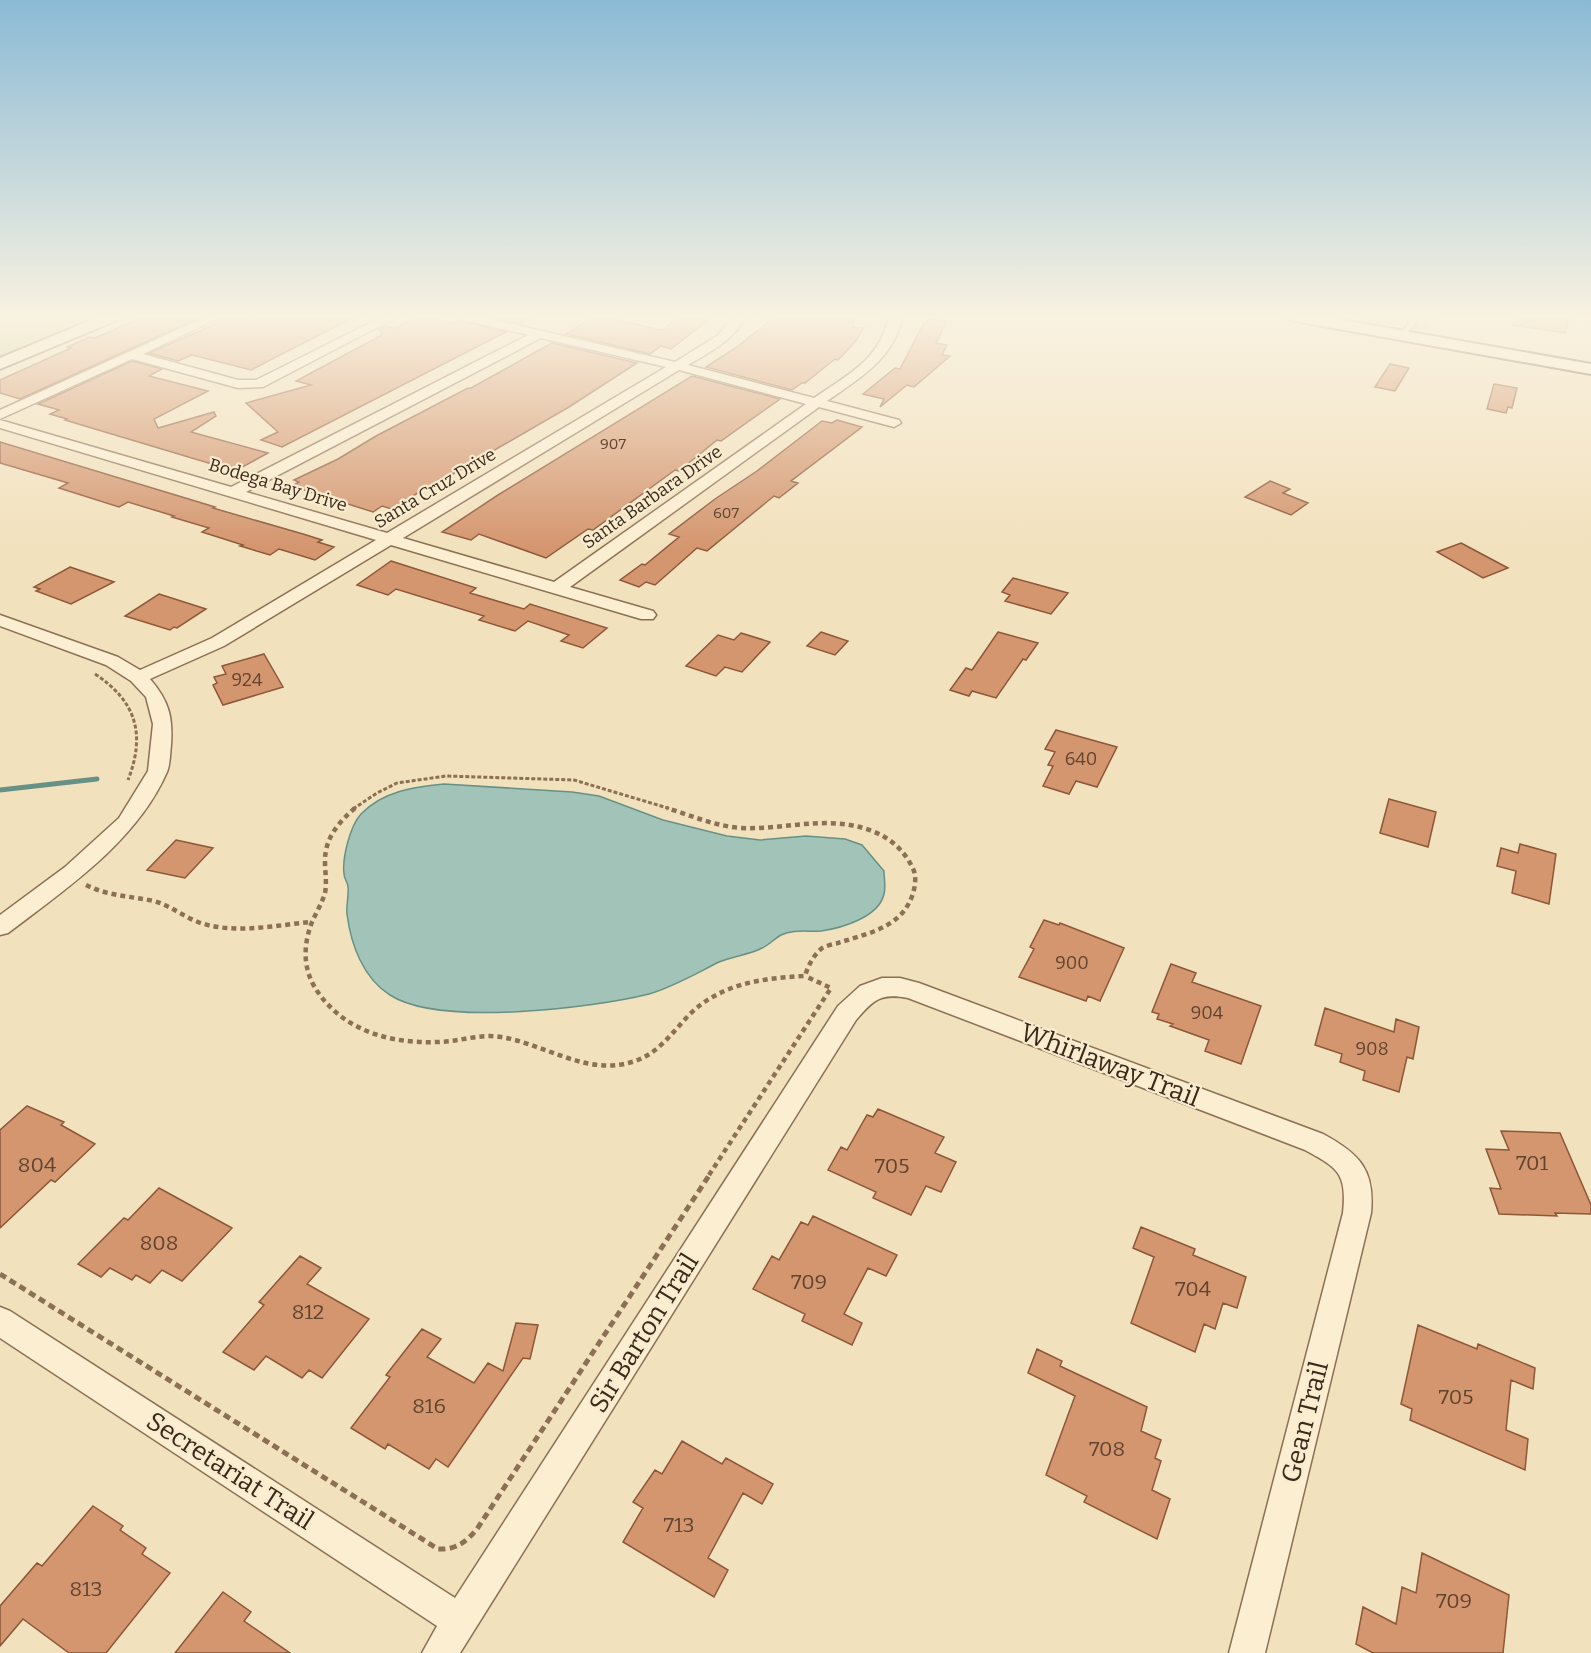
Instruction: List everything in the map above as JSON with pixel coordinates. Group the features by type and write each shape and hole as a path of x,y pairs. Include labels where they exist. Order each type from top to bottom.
{"street":[{"path":"0,415 48,393"},
{"path":"234,492 424,393"},
{"name":"Santa Cruz Drive","path":"138,677 218,642 632,393"},
{"path":"778,393 894,423"},
{"name":"Santa Barbara Drive","path":"557,588 828,393"},
{"name":"Bodega Bay Drive","path":"0,424 647,615"},
{"path":"0,620 112,661 138,677 155,696 162,724 158,771 126,823 73,872 0,927"},
{"name":"Whirlaway Trail","path":"847,1013 865,993 890,985 911,988 1314,1142 1338,1155 1354,1173 1360,1190"},
{"name":"Sir Barton Trail","path":"440,1653 847,1013"},
{"name":"Gean Trail","path":"1247,1653 1357,1213 1360,1190"},
{"name":"Secretariat Trail","path":"0,1321 460,1621"}],"path":[{"path":"92,672 122,693 137,728 137,750 126,785"},
{"path":"0,1274 438,1549 452,1550 465,1543 477,1529 831,988 805,976 753,981 729,987 705,1000 688,1016 671,1038 650,1053 621,1065 594,1066 502,1037 422,1042 391,1039 360,1029 335,1012 311,979 305,958 311,922 326,888 326,845 330,837 338,825 359,805 385,788 411,779 446,776 516,780 559,778 599,786 717,825 743,828 818,822 845,824 872,831 891,841 905,855 915,873 914,894 905,912 884,928 822,948 808,966 805,976"},
{"path":"73,872 83,883 97,892 110,897 153,901 204,925 238,929 311,922"}],"water":[{"path":"444,784 572,792 599,796 663,820 727,836 760,840 806,836 845,839 862,845 884,871 884,894 875,909 849,924 821,931 786,933 757,950 719,962 676,984 649,994 592,1005 517,1012 443,1010 413,1005 390,995 381,988 372,980 360,960 355,949 347,914 348,890 344,876 344,860 353,826 370,806 389,795"}],"building":[{"path":"0,393 33,393 20,399"},
{"path":"62,393 204,393 154,419 158,428 214,412 216,416 191,432 268,453 235,471 65,420 67,419 50,414 59,410 38,404"},
{"path":"282,393 387,393 282,447 261,440 278,432 246,403"},
{"path":"458,393 590,393 392,509 382,506 373,512 292,486 299,482 294,480 338,459 376,436"},
{"path":"664,393 758,393 780,399 721,441 717,440 679,471 675,470 593,530 588,529 546,558 479,534 471,540 442,532"},
{"path":"897,393 880,407 884,399 863,394"},
{"path":"1491,393 1516,393 1512,408 1508,407 1506,413 1487,409"},
{"path":"837,420 862,427 791,481 798,483 779,498 774,496 707,551 697,548 655,585 646,582 639,587 620,580 642,564 645,565 679,537 669,534 715,499 757,471 822,421 832,423"},
{"path":"0,442 303,534 322,540 318,542 334,547 315,560 279,549 270,555 240,546 243,545 202,532 209,528 128,502 119,507 59,488 68,483 0,463"},
{"path":"1270,481 1290,489 1283,493 1308,503 1291,515 1245,497"},
{"path":"1461,543 1508,568 1483,578 1437,552"},
{"path":"391,561 476,588 470,593 524,609 530,604 607,628 583,648 561,641 569,635 528,621 515,631 479,620 484,616 396,589 388,595 357,585"},
{"path":"70,567 114,582 71,604 36,591 40,589 34,587"},
{"path":"1013,578 1068,593 1051,614 1005,601 1010,595 1002,592"},
{"path":"159,594 206,609 170,630 125,616"},
{"path":"821,632 848,641 835,655 807,646"},
{"path":"998,632 1038,643 1026,660 1023,659 996,698 972,691 969,696 950,690 966,668 972,670"},
{"path":"741,633 770,642 742,672 725,667 716,676 686,666 718,635 734,640"},
{"path":"264,654 283,687 223,705 213,685 217,683 214,677 226,674 222,666"},
{"path":"1056,730 1117,747 1097,787 1076,781 1069,794 1043,786 1053,766 1048,765 1055,752 1045,749"},
{"path":"1389,799 1436,812 1428,847 1380,833"},
{"path":"176,840 213,848 185,878 147,870"},
{"path":"1520,844 1556,854 1549,904 1512,893 1516,871 1497,866 1501,848 1518,853"},
{"path":"1044,920 1059,925 1060,923 1124,948 1100,1001 1088,996 1086,1001 1019,977 1034,949 1030,947"},
{"path":"1171,964 1196,973 1192,982 1261,1006 1241,1064 1205,1051 1209,1040 1170,1026 1173,1024 1157,1019 1159,1014 1152,1012"},
{"path":"1325,1008 1394,1032 1396,1019 1419,1027 1413,1059 1407,1057 1399,1092 1363,1080 1365,1071 1340,1062 1342,1054 1315,1045"},
{"path":"27,1106 64,1122 61,1125 95,1144 55,1182 51,1180 0,1228 0,1130"},
{"path":"878,1109 944,1137 935,1153 956,1162 941,1192 926,1186 911,1215 873,1198 876,1192 828,1170 841,1147 847,1150 867,1115 873,1117"},
{"path":"1501,1131 1560,1133 1591,1205 1591,1214 1555,1213 1557,1216 1499,1214 1490,1188 1501,1189 1486,1149 1509,1150"},
{"path":"159,1188 232,1228 182,1281 162,1270 150,1283 136,1275 132,1280 110,1268 101,1277 78,1264 124,1218 128,1220"},
{"path":"813,1216 897,1255 886,1276 868,1268 844,1314 862,1323 852,1345 802,1321 805,1314 753,1289 772,1256 779,1260 801,1222 808,1225"},
{"path":"1141,1227 1195,1249 1193,1255 1246,1277 1237,1308 1223,1303 1215,1329 1204,1324 1195,1352 1131,1323 1154,1257 1133,1248"},
{"path":"300,1256 321,1268 307,1284 369,1319 322,1378 309,1370 302,1378 266,1356 254,1370 223,1352 264,1305 259,1302"},
{"path":"516,1323 538,1325 530,1359 523,1358 448,1467 436,1459 429,1469 388,1444 385,1449 351,1428 390,1377 386,1375 422,1329 441,1339 427,1357 474,1383 488,1363 503,1371"},
{"path":"1418,1325 1477,1349 1478,1344 1535,1368 1533,1389 1511,1380 1506,1430 1528,1439 1525,1470 1410,1420 1412,1409 1401,1404"},
{"path":"1037,1349 1062,1361 1060,1366 1147,1407 1141,1431 1161,1440 1155,1458 1161,1461 1152,1490 1170,1499 1157,1539 1084,1502 1087,1496 1046,1475 1075,1396 1028,1373"},
{"path":"682,1441 722,1464 726,1458 773,1484 762,1504 743,1493 708,1558 728,1570 714,1597 623,1542 643,1508 633,1502 655,1470 662,1474"},
{"path":"93,1506 123,1526 120,1530 146,1548 142,1554 170,1573 106,1653 69,1653 23,1619 0,1646 0,1606 37,1563 42,1566"},
{"path":"1422,1553 1509,1595 1503,1653 1373,1653 1356,1644 1363,1607 1396,1624 1402,1587 1416,1593"},
{"path":"223,1592 251,1612 244,1621 290,1653 175,1653"}],"waterway":[{"path":"0,790 97,779"}]}
